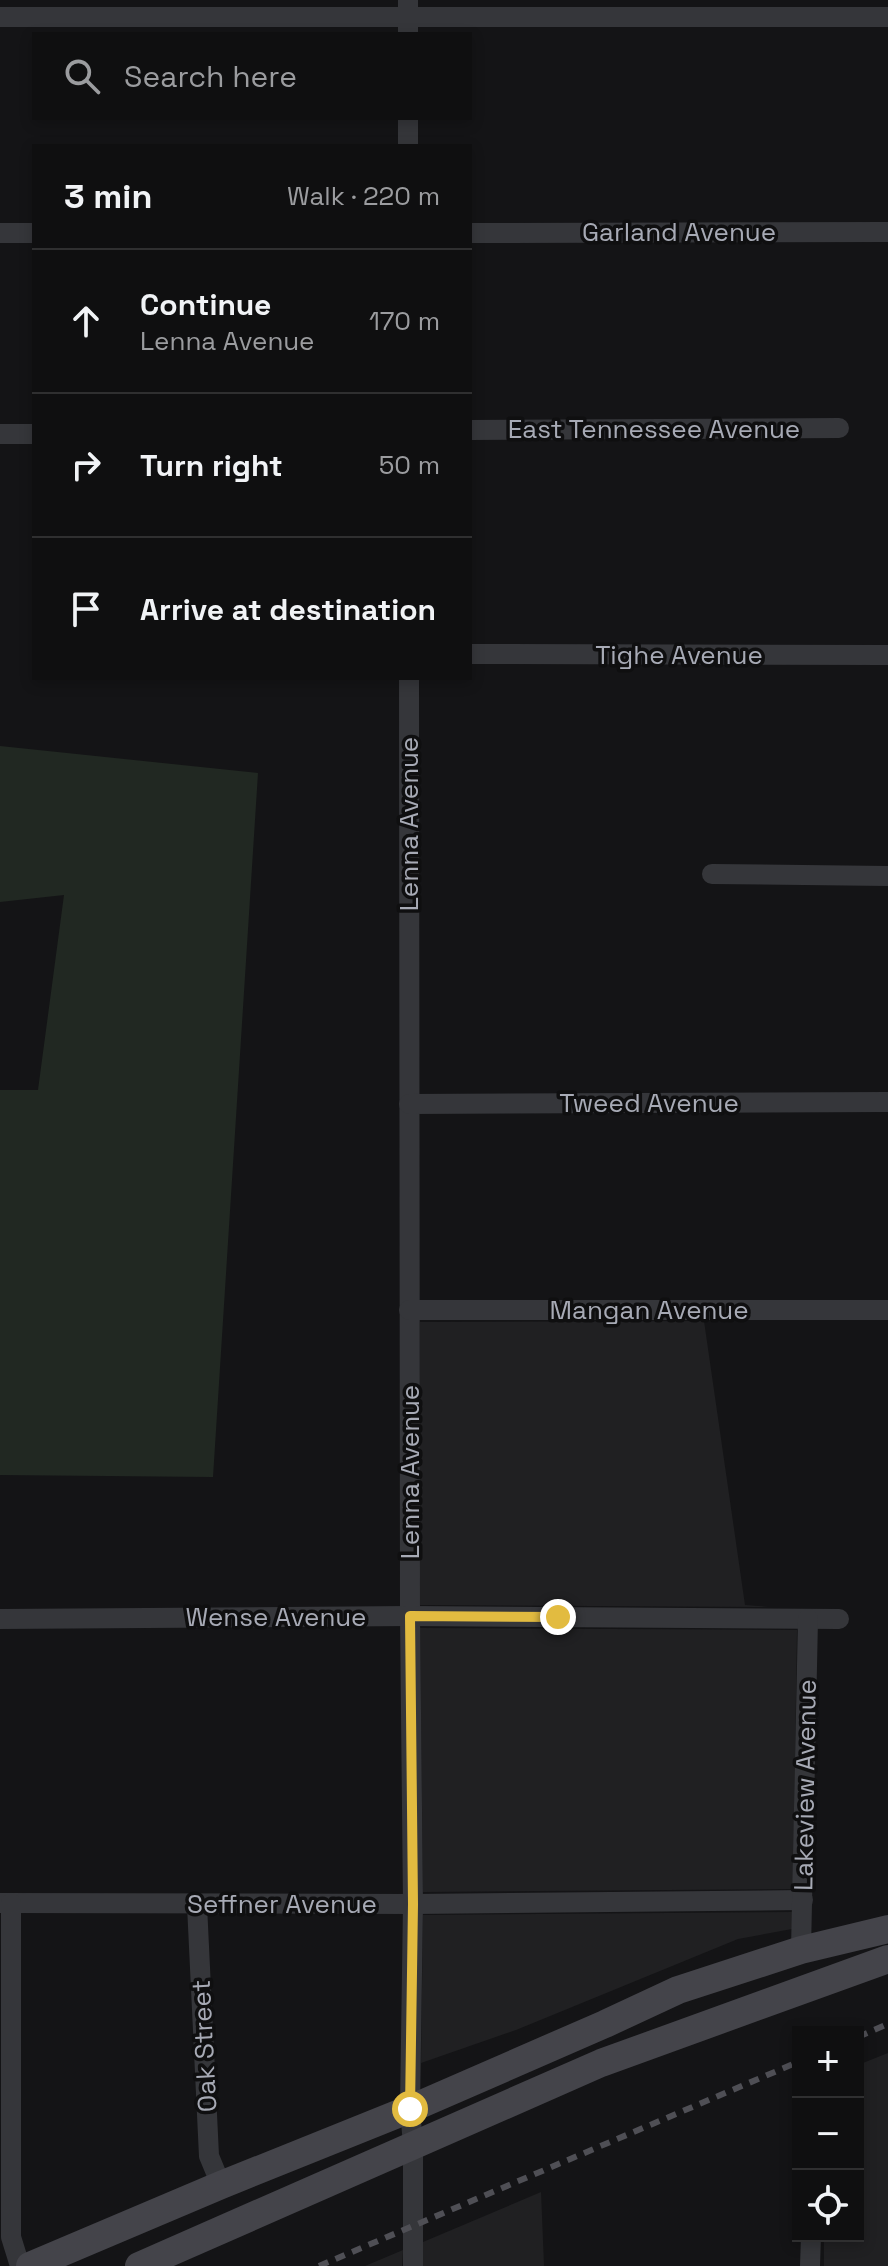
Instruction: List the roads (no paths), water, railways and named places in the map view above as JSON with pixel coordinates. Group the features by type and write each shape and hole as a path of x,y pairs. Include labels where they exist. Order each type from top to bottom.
{"main road":[{"path":"30,2266 410,2109 678,1990 801,1950 888,1929"},
{"path":"139,2266 601,2063 888,1959"}],"street":[{"path":"0,17 888,17"},
{"path":"408,120 408,144"},
{"name":"Garland Avenue","path":"472,233 888,232"},
{"path":"0,233 32,233"},
{"name":"East Tennessee Avenue","path":"472,430 839,428"},
{"path":"0,434 32,434"},
{"name":"Tighe Avenue","path":"472,654 888,655"},
{"name":"Lenna Avenue","path":"409,680 413,1904 410,2109 413,2266"},
{"path":"712,874 888,876"},
{"name":"Tweed Avenue","path":"409,1104 888,1102"},
{"name":"Mangan Avenue","path":"409,1310 888,1310"},
{"name":"Wense Avenue","path":"0,1619 410,1616 839,1619"},
{"name":"Lakeview Avenue","path":"801,1950 808,1619"},
{"name":"Seffner Avenue","path":"6,1903 197,1905 803,1900"},
{"path":"6,1903 11,2237 20,2266"},
{"name":"Oak Street","path":"197,1905 209,2156 221,2185"},
{"path":"810,2266 811,2242"}],"railway":[{"path":"864,2034 888,2024"},
{"path":"319,2266 792,2065"}]}
